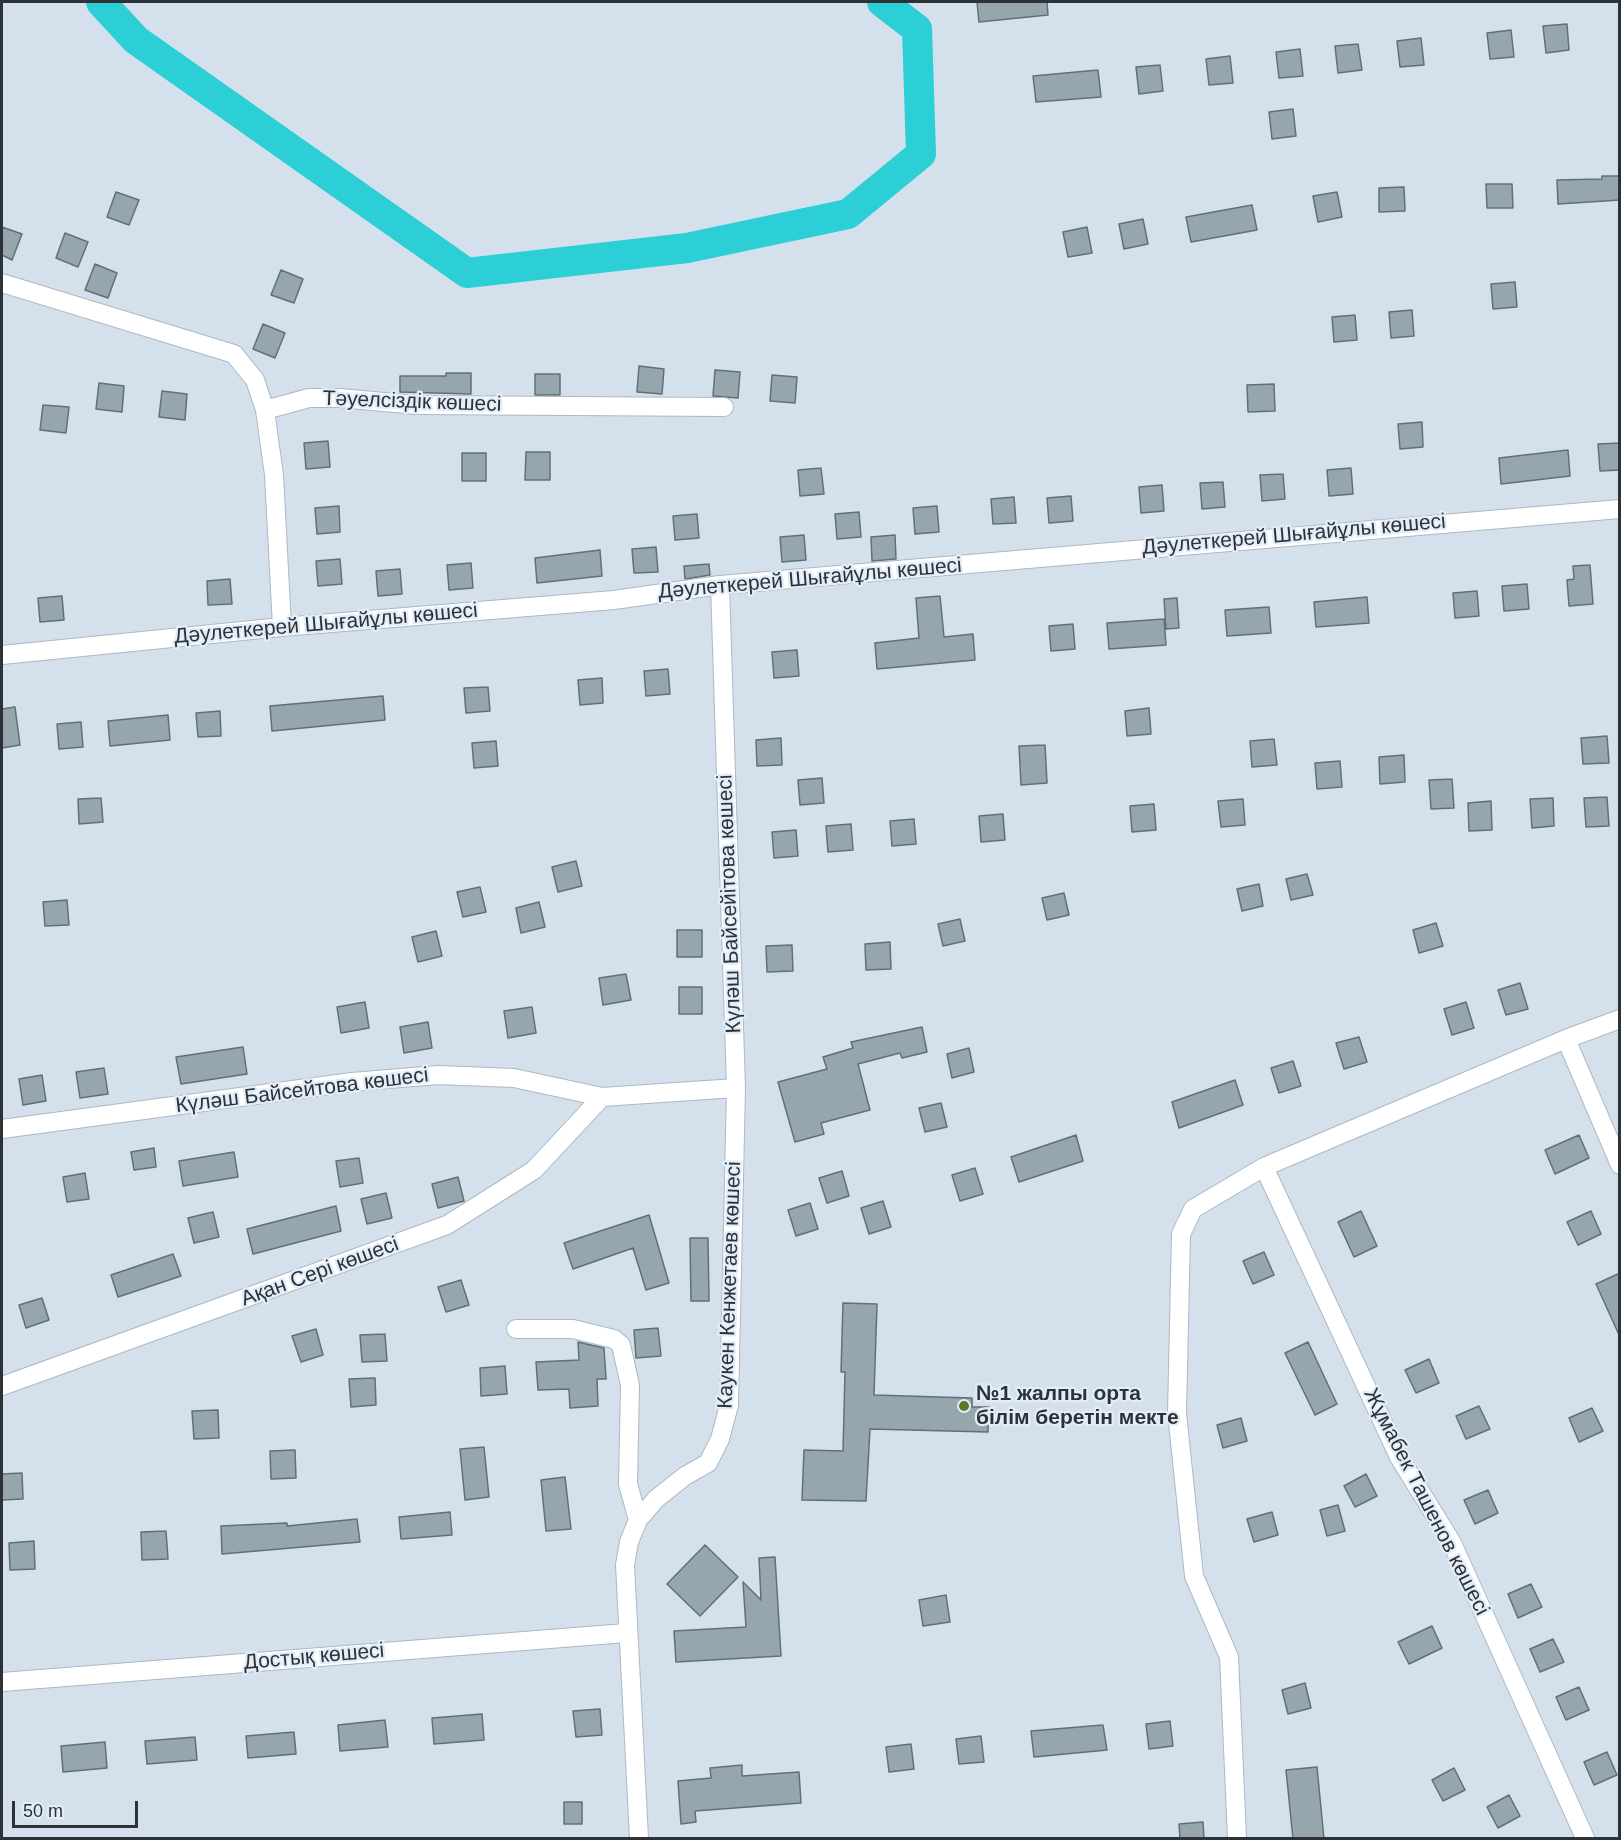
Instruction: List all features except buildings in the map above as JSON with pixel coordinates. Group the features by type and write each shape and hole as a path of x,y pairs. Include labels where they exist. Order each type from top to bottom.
{"street":[{"path":"2,284 234,354 255,380 265,410 273,465 282,627"},
{"name":"Тәуелсіздік көшесі","path":"265,410 309,398 339,398 417,405 724,407"},
{"name":"Дәулеткерей Шығайұлы көшесі","path":"2,655 282,627 614,600 720,585 1620,509"},
{"name":"Күләш Байсейітова көшесі","path":"720,585 736,1088"},
{"path":"1237,1839 1229,1657 1194,1575 1177,1413 1181,1234 1193,1209 1264,1167 1566,1039 1620,1019"},
{"path":"1566,1039 1620,1165"},
{"name":"Күләш Байсейтова көшесі","path":"2,1129 352,1082 438,1075 514,1078 602,1097"},
{"path":"602,1097 736,1088"},
{"name":"Каукен Кенжетаев көшесі","path":"639,1839 626,1633 625,1565 629,1542 638,1520 656,1499 685,1476 708,1463 720,1439 729,1406 736,1088"},
{"name":"Ақан Сері көшесі","path":"2,1386 447,1225 534,1170 602,1097"},
{"name":"Жұмабек Ташенов көшесі","path":"1264,1167 1399,1457 1452,1543 1585,1839"},
{"path":"516,1329 573,1329 614,1339 621,1345 630,1385 628,1484 631,1502 638,1520"},
{"name":"Достық көшесі","path":"2,1682 626,1633"}],"waterway":[{"path":"101,2 136,40 467,273 687,248 848,214 921,154 917,29 882,2"}],"place":[{"name":"№1 жалпы орта білім беретін мекте","path":"964,1406"}]}
